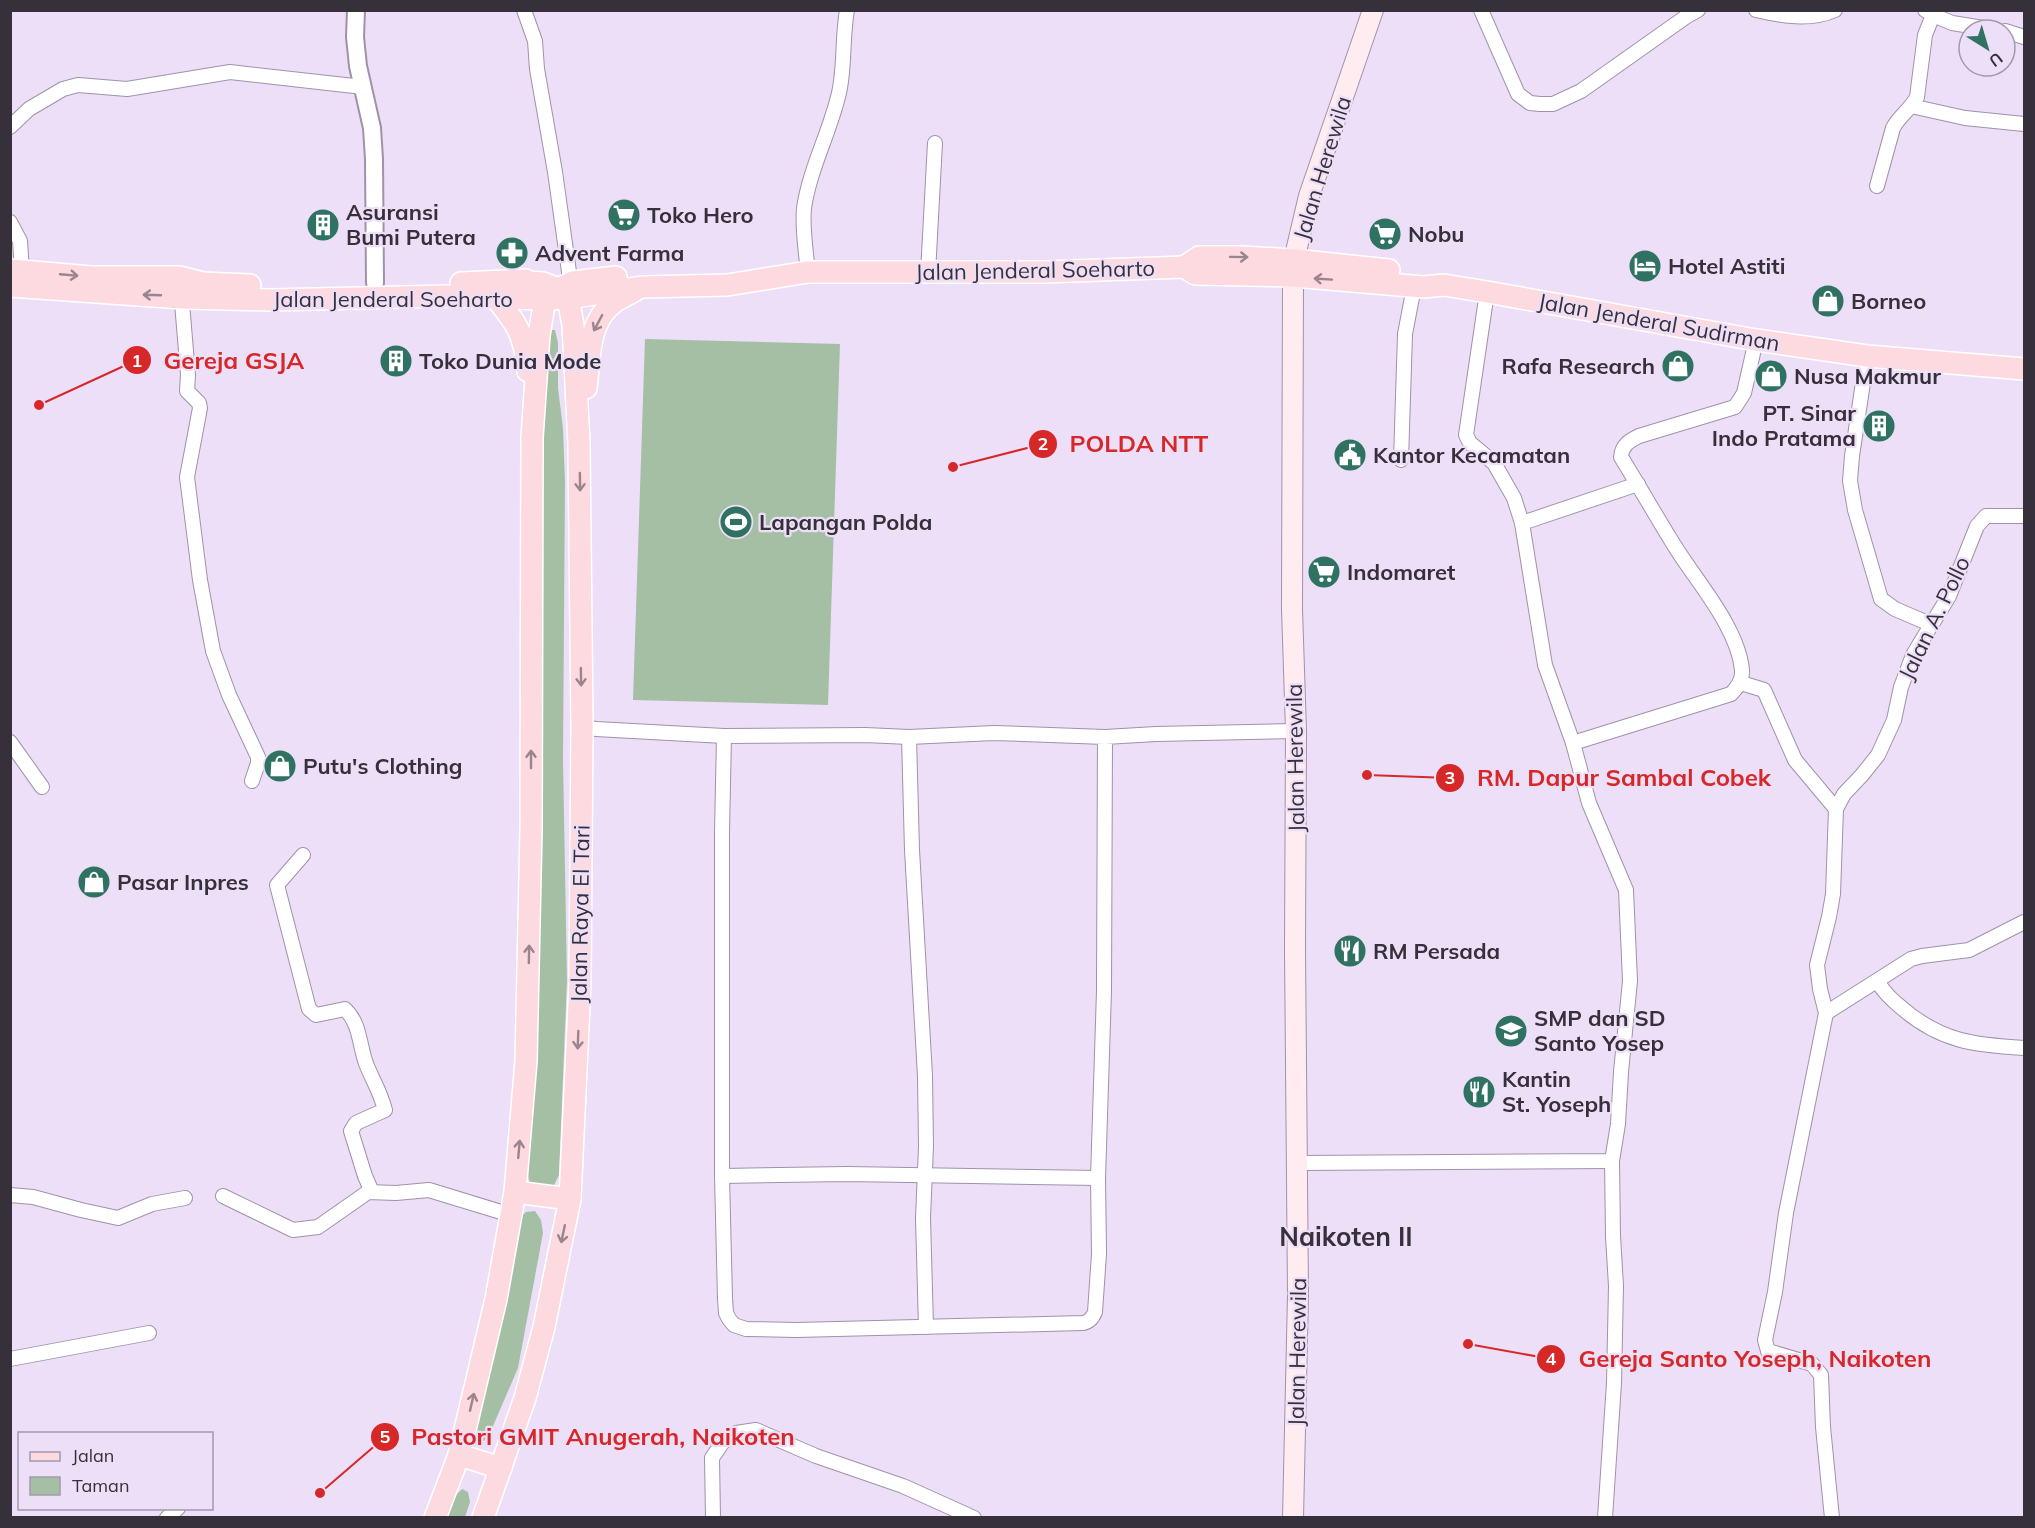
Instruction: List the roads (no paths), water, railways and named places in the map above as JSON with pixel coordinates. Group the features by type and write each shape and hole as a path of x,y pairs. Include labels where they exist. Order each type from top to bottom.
{"main road":[{"name":"Jalan Herewila","path":"1293,1518 1299,1295 1295,949 1296,731 1292,609 1294,268 1309,196 1373,10"},
{"name":"Jalan Jenderal Soeharto","path":"14,276 91,277 282,300 495,297 642,282 775,276 808,272 1044,272 1184,267 1198,257 1294,268"},
{"path":"1294,268 1425,274 1444,285"},
{"name":"Jalan Jenderal Sudirman","path":"1294,268 1414,286 1444,285 1756,340 1867,356 2025,369"},
{"name":"Jalan Jenderal Soeharto","path":"180,287 203,283 337,286 375,283 512,281 561,291 617,277 642,282"},
{"path":"579,444 593,332 602,315 613,303 642,282"},
{"path":"435,1518 459,1455 496,1299 515,1192 527,1050 531,829 532,438 539,335 561,291"},
{"name":"Jalan Raya El Tari","path":"483,1518 525,1398 541,1337 570,1199 580,983 582,726 579,444 573,325 561,291"},
{"path":"495,297 513,319 523,338 527,360 532,438"},
{"path":"515,1192 570,1199"},
{"path":"459,1455 501,1468"}],"street":[{"path":"356,10 358,66 372,128 375,283"},
{"path":"524,10 535,41 537,69 555,172 561,291"},
{"path":"808,272 804,212 813,172 838,96 844,65 848,10"},
{"path":"1481,10 1518,94 1530,103 1540,104 1553,104 1581,91 1698,10"},
{"path":"1756,10 1805,17 1825,15 1835,10"},
{"path":"1877,186 1893,128 1917,97 1929,13 1957,24"},
{"path":"10,127 29,109 63,89 78,85 127,88 230,72 363,87"},
{"path":"1911,106 1965,118 2025,124"},
{"path":"927,273 935,143"},
{"path":"10,222 20,241 14,276"},
{"path":"1401,460 1405,334 1414,286"},
{"path":"180,287 188,375 187,391 199,403 200,408 188,477 194,539 213,651 232,703 258,757 252,781"},
{"path":"1487,292 1466,435 1470,443 1494,463 1508,483 1514,498 1522,523 1545,665 1573,743 1589,802 1626,890 1630,981 1618,1124 1612,1161 1616,1286 1614,1383 1605,1518"},
{"path":"1573,743 1731,694 1741,682 1743,672 1738,652 1729,632 1714,604 1675,546 1621,457 1624,446 1639,436 1735,407 1744,393 1756,340"},
{"path":"1867,356 1850,482 1856,518 1881,599 1895,609 1930,624"},
{"path":"1522,523 1638,484"},
{"name":"Jalan A. Pollo","path":"1836,808 1844,794 1862,775 1883,746 1894,720 1901,687 1913,655 1949,596 1977,526 1982,519 1994,515 2025,516"},
{"path":"1741,682 1766,692 1795,760 1836,808 1833,894 1817,965 1826,1013 1786,1213 1766,1346 1768,1352 1812,1364 1821,1375 1823,1427 1832,1518"},
{"path":"582,726 596,729 724,736 909,737 994,733 1105,737 1296,731"},
{"path":"724,736 722,1176 726,1313 734,1325 747,1329 796,1330 1088,1322 1095,1312 1099,1254 1098,1178 1104,991 1105,737"},
{"path":"909,737 912,850 925,1076 923,1218 926,1327"},
{"path":"10,742 42,787"},
{"path":"303,855 277,885 309,1009 316,1015 345,1010 354,1017 367,1065 380,1090 384,1110 356,1123 351,1131 364,1176 372,1192"},
{"path":"1826,1013 1911,959 1969,950 2025,922"},
{"path":"1878,982 1890,998 1915,1020 1933,1031 1968,1043 2025,1048"},
{"path":"1298,1163 1612,1161"},
{"path":"722,1176 925,1175 1098,1178"},
{"path":"223,1196 293,1230 318,1227 368,1192 396,1193 429,1190 511,1215"},
{"path":"10,1194 33,1197 118,1218 152,1204 185,1198"},
{"path":"10,1359 149,1333"},
{"path":"713,1518 712,1458 722,1443 736,1433 756,1430 816,1456 903,1486 974,1518"}],"place":[{"name":"Toko Hero","path":"624,215"},
{"name":"Asuransi Bumi Putera","path":"323,225"},
{"name":"Nobu","path":"1385,234"},
{"name":"Advent Farma","path":"512,253"},
{"name":"Hotel Astiti","path":"1645,266"},
{"name":"Borneo","path":"1828,301"},
{"name":"Toko Dunia Mode","path":"396,361"},
{"name":"Rafa Research","path":"1678,366"},
{"name":"Nusa Makmur","path":"1771,376"},
{"name":"Gereja GSJA","path":"39,405"},
{"name":"PT. Sinar Indo Pratama","path":"1879,426"},
{"name":"Kantor Kecamatan","path":"1350,455"},
{"name":"POLDA NTT","path":"953,467"},
{"name":"Lapangan Polda","path":"736,522"},
{"name":"Indomaret","path":"1324,572"},
{"name":"Putu's Clothing","path":"280,766"},
{"name":"RM. Dapur Sambal Cobek","path":"1367,775"},
{"name":"Pasar Inpres","path":"94,882"},
{"name":"RM Persada","path":"1350,951"},
{"name":"SMP dan SD Santo Yosep","path":"1511,1031"},
{"name":"Kantin St. Yoseph","path":"1479,1092"},
{"name":"Gereja Santo Yoseph, Naikoten","path":"1468,1344"},
{"name":"Pastori GMIT Anugerah, Naikoten","path":"320,1493"}],"district":[{"name":"Naikoten II","path":"1346,1236"}]}
